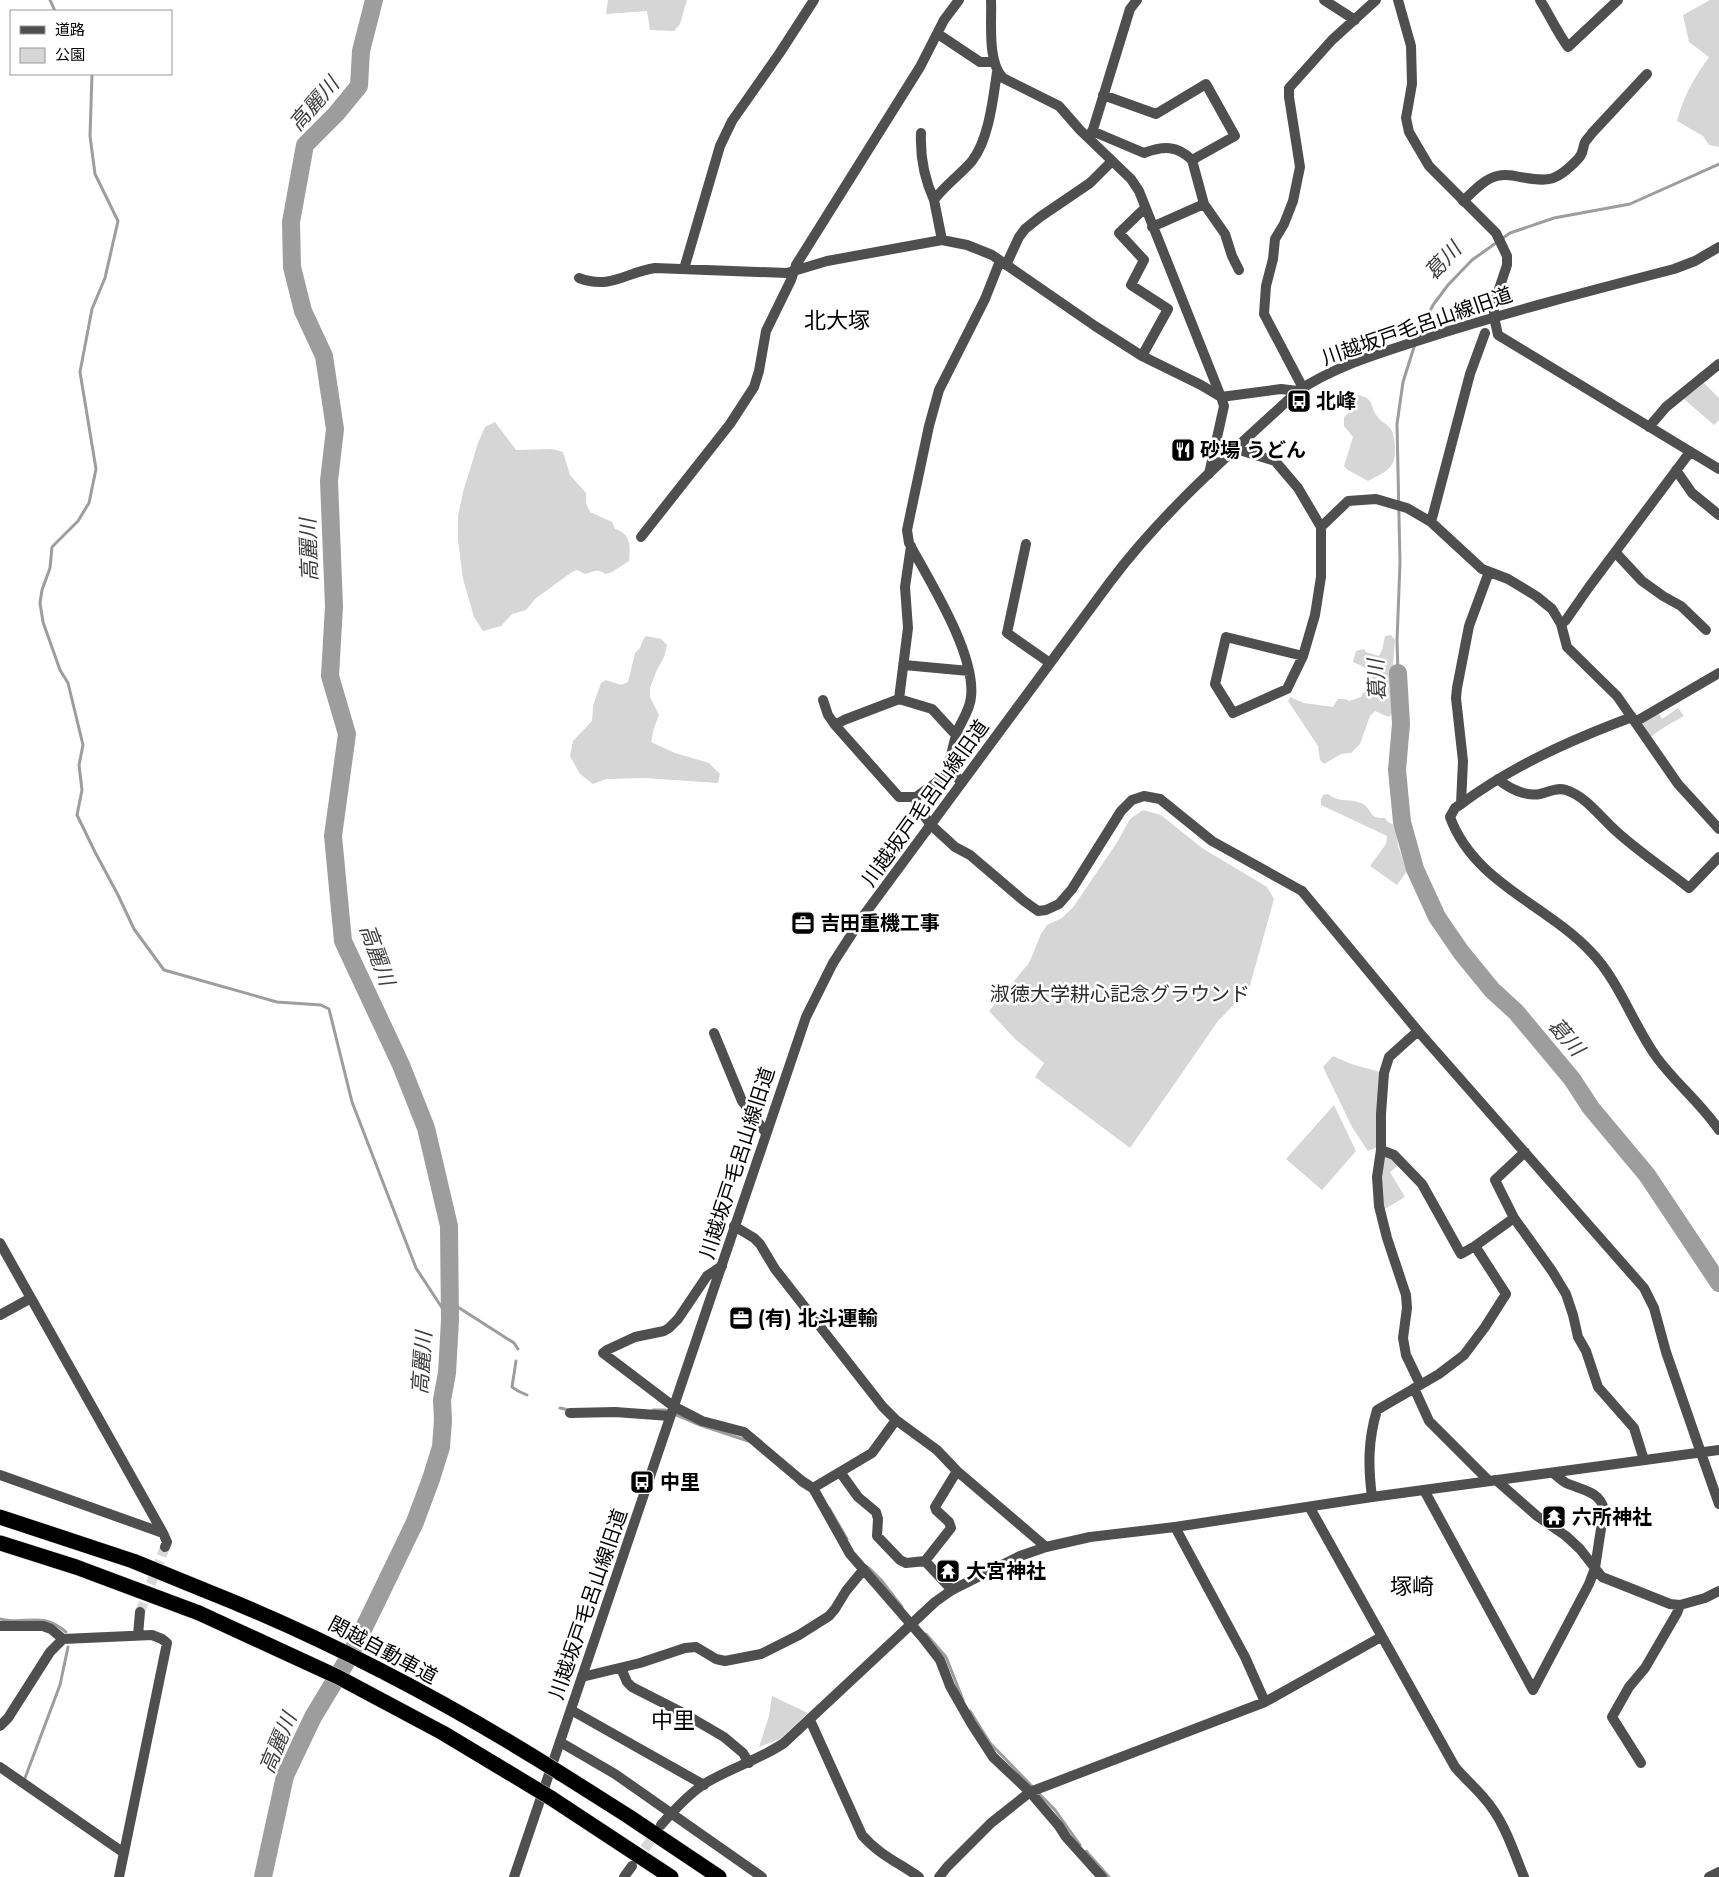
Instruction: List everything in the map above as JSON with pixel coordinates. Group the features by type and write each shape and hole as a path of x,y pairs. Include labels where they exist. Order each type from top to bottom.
{"highway":[{"name":"関越自動車道","path":"0,1517 124,1557 272,1617 385,1672 516,1745 628,1816 718,1877"},
{"path":"0,1543 76,1567 199,1613 338,1677 443,1733 551,1798 671,1877"}],"street":[{"path":"684,269 720,146 732,121 814,0"},
{"path":"641,537 730,424 754,387 760,371 766,330 806,248 925,58 944,20 958,0"},
{"path":"991,0 993,62 997,72 1004,78 1059,106 1091,135 1112,161 1131,179 1139,191 1224,406 1209,474"},
{"path":"1091,135 1130,8 1137,0"},
{"path":"1324,0 1354,20"},
{"path":"579,278 590,282 616,281 644,270 684,269 759,274 794,272 827,261 942,240 972,247 992,256 1094,326 1142,356 1221,397 1281,390 1300,390 1264,314 1266,286 1273,259 1275,239 1294,201 1300,167 1289,88 1332,40 1376,0"},
{"path":"1398,0 1411,46 1412,84 1406,118 1409,132 1429,166 1498,236 1507,256 1507,264 1494,304 1494,316 1498,335 1690,452 1717,464"},
{"path":"1540,0 1556,31 1568,47 1618,0"},
{"path":"938,34 980,62 993,62"},
{"path":"934,200 942,189 973,160 980,146 992,106 997,72"},
{"path":"1463,201 1483,183 1496,176 1507,174 1541,181 1549,180 1560,174 1578,160 1583,153 1585,143 1592,133 1647,74"},
{"path":"1103,95 1156,114 1206,84 1235,136 1192,160"},
{"path":"921,133 923,168 934,200 942,240"},
{"path":"1091,135 1144,153 1158,148 1171,148 1182,152 1192,160 1204,204 1225,234 1239,270"},
{"path":"823,700 828,715 835,725 900,797 916,797 945,776 956,735 966,718 971,698 972,682 966,657 911,546 907,530 929,426 939,390 1003,263 1019,237 1040,217 1090,183 1112,161"},
{"path":"1152,227 1204,204"},
{"path":"1142,356 1168,309 1131,285 1144,260 1119,233 1145,208"},
{"name":"川越坂戸毛呂山線旧道","path":"514,1877 806,1016 832,963 864,915 1132,552 1170,511 1209,474 1300,390 1321,376 1355,362 1494,316 1674,269 1695,261 1719,247"},
{"path":"1431,522 1470,374 1485,333"},
{"path":"1649,426 1666,407 1719,364"},
{"path":"1236,449 1275,461 1298,488 1321,527 1321,577 1315,615 1303,656 1287,688 1233,713 1215,684 1226,637 1303,656"},
{"path":"1561,624 1566,620 1575,605 1690,452"},
{"path":"1676,470 1692,493 1719,515"},
{"path":"1321,527 1348,501 1376,500 1407,508 1431,522 1482,569 1508,579 1536,596 1552,609 1561,624 1567,647 1617,696 1678,784 1719,829"},
{"path":"1026,544 1007,633 1050,663"},
{"path":"899,699 908,628 905,587 911,546"},
{"path":"1615,552 1642,581 1681,606 1706,630"},
{"path":"1461,804 1463,761 1456,688 1470,626 1489,572"},
{"path":"904,665 969,671"},
{"path":"1719,673 1634,719 1547,751 1498,779 1455,808 1450,817 1455,831 1472,854 1496,879 1569,932 1592,952 1610,976 1654,1053 1719,1130"},
{"path":"835,725 899,699 932,709 956,735"},
{"path":"948,769 962,782"},
{"path":"1498,779 1506,786 1530,795 1539,795 1556,789 1565,790 1580,797 1617,832 1689,888 1719,857"},
{"path":"916,797 916,805 931,826 955,847 970,855 1038,911 1046,910 1059,904 1072,889 1121,811 1132,800 1144,796 1160,799 1212,841 1302,891 1418,1031 1644,1288 1650,1297 1666,1352 1719,1504"},
{"path":"1418,1031 1389,1056 1384,1073 1381,1150 1377,1167 1379,1206 1387,1238 1406,1296 1407,1308 1403,1338 1406,1355 1429,1421 1493,1480 1537,1516 1566,1536 1580,1549 1602,1576 1655,1598 1680,1605 1719,1591"},
{"path":"714,1033 742,1101 766,1133"},
{"path":"1381,1150 1394,1155 1422,1184 1461,1254 1514,1218"},
{"path":"1525,1152 1495,1180 1514,1218 1566,1294 1578,1337 1586,1351 1598,1387 1634,1428 1644,1460"},
{"path":"734,1226 754,1238 760,1244 775,1269 896,1420 937,1450 957,1471 1046,1547"},
{"path":"0,1243 164,1533 167,1542 166,1547"},
{"path":"1372,1497 1369,1447 1377,1410 1439,1374 1464,1355 1506,1294 1475,1246"},
{"path":"672,1412 603,1353 635,1337 670,1328 707,1276 722,1266"},
{"path":"0,1315 31,1298"},
{"path":"570,1413 672,1412 744,1432 816,1492 850,1554 913,1622 940,1660 950,1686 993,1757 1033,1791 1066,1837 1102,1877"},
{"path":"816,1492 840,1472 872,1453 896,1420"},
{"path":"661,1825 704,1785 784,1743 935,1602 952,1590 1020,1556 1046,1547 1090,1537 1175,1527 1198,1522 1310,1508 1372,1497 1719,1450"},
{"path":"840,1472 858,1497 876,1512 878,1519 877,1536 906,1564 925,1561 951,1528 949,1522 935,1507 957,1471"},
{"path":"1424,1490 1533,1690 1589,1584 1595,1568 1604,1510 1602,1500 1592,1492 1564,1482 1553,1473"},
{"path":"0,1475 164,1533"},
{"path":"1310,1508 1455,1767 1496,1814 1509,1839 1524,1877"},
{"path":"1175,1527 1245,1657 1265,1702"},
{"path":"925,1561 952,1590"},
{"path":"582,1677 621,1668 685,1648 696,1647 716,1659 725,1661 761,1654 799,1635 829,1616 864,1569"},
{"path":"1640,1764 1612,1716 1629,1688 1645,1668 1680,1605"},
{"path":"138,1635 140,1612"},
{"path":"0,1626 43,1626 51,1629 63,1639 72,1640 152,1635 167,1643 119,1877"},
{"path":"939,1877 991,1824 1033,1791 1265,1702 1381,1637"},
{"path":"0,1726 8,1718 50,1652 63,1639"},
{"path":"621,1668 627,1682 632,1687 684,1713 724,1737 743,1753 749,1763"},
{"path":"571,1710 704,1785"},
{"path":"810,1720 862,1835 884,1856 919,1877"},
{"path":"560,1742 615,1774 762,1877"},
{"path":"0,1767 124,1853"},
{"path":"624,1877 632,1866"},
{"path":"1709,1877 1719,1872"}],"green space":[{"path":"608,0 687,0 680,24 674,31 650,30 647,11 606,14"},
{"path":"1710,0 1719,0 1719,147 1709,145 1703,136 1677,121 1690,87 1709,57 1689,42 1683,15"},
{"path":"1704,383 1719,398 1719,420 1714,425 1684,399"},
{"path":"1358,395 1370,401 1378,418 1391,429 1395,441 1394,461 1388,469 1368,481 1344,466 1353,437 1344,426 1344,417 1352,410 1352,402"},
{"path":"495,422 516,450 552,449 563,452 570,475 586,493 586,503 590,512 612,522 615,529 621,531 627,538 629,542 629,561 612,572 605,574 598,571 585,574 577,570 572,572 535,599 526,610 512,614 501,626 483,631 474,617 463,579 458,540 458,516 463,492 478,443 485,427"},
{"path":"1391,635 1395,640 1391,689 1395,705 1392,713 1389,717 1375,711 1370,716 1360,744 1351,753 1341,754 1324,764 1320,760 1318,746 1288,701 1290,697 1304,703 1333,707 1338,699 1349,701 1361,697 1373,675 1364,667 1353,662 1356,651 1364,649 1366,652 1379,656 1385,636"},
{"path":"646,636 661,639 667,645 664,657 650,688 650,697 659,715 651,742 675,753 709,763 720,774 718,783 644,778 606,779 593,784 580,774 570,756 573,741 592,721 593,706 601,683 606,680 621,685 628,682 635,653"},
{"path":"1678,708 1684,716 1651,737 1642,722 1658,712 1662,719"},
{"path":"1328,794 1337,799 1363,804 1373,816 1385,818 1396,826 1398,846 1407,871 1397,885 1370,866 1386,844 1387,836 1321,805 1323,795"},
{"name":"淑徳大学耕心記念グラウンド","path":"1143,810 1161,815 1202,848 1267,887 1274,899 1249,989 1218,1021 1130,1148 1035,1077 1044,1063 1015,1039 989,1011 1029,963 1041,934 1047,925 1062,918 1074,906 1116,844 1130,819"},
{"path":"1333,1056 1351,1064 1380,1072 1377,1147 1368,1151 1352,1127 1323,1067"},
{"path":"1334,1105 1356,1151 1322,1190 1286,1159"},
{"path":"1386,1154 1399,1165 1390,1172 1405,1197 1383,1210 1382,1174"},
{"path":"772,1696 808,1713 780,1739 759,1747 769,1716"}],"waterway":[{"path":"50,0 55,10"},
{"name":"高麗川","path":"263,1877 285,1776 313,1717 351,1654 415,1522 431,1479 441,1447 442,1400 447,1373 450,1320 449,1226 426,1128 401,1065 343,941 333,836 347,734 330,676 334,606 329,481 335,429 324,356 303,311 292,267 291,222 305,145 336,114 359,86 361,51 374,0"},
{"path":"92,75 90,136 95,174 118,221 105,278 92,309 80,372 96,469 89,503 78,521 52,547 50,568 42,590 40,603 43,622 60,670 68,683 83,745 79,765 82,790 77,815 134,929 164,970 277,1002 321,1005 329,1009 352,1102 416,1268 450,1320"},
{"name":"葛川","path":"1417,338 1433,305 1448,285 1472,260 1510,233 1554,218 1630,204 1719,164"},
{"name":"葛川","path":"1398,673 1397,641 1400,563 1397,424 1403,382 1415,344"},
{"name":"葛川","path":"1398,673 1401,724 1397,770 1402,822 1415,869 1437,917 1461,952 1492,990 1516,1012 1572,1079 1591,1108 1647,1175 1719,1283"},
{"path":"450,1302 514,1343 518,1349"},
{"path":"516,1361 512,1387 527,1395"},
{"path":"560,1408 569,1410"},
{"path":"653,1410 665,1410 700,1425 748,1441"},
{"path":"799,1484 810,1491"},
{"path":"829,1508 847,1539"},
{"path":"869,1568 902,1607"},
{"path":"0,1619 9,1621 41,1620 57,1625 66,1632"},
{"path":"926,1634 946,1657 963,1700"},
{"path":"25,1778 60,1685 68,1647"},
{"path":"970,1711 990,1743 1055,1810 1080,1845"},
{"path":"1086,1851 1109,1877"}],"tunnel":[{"path":"140,1612 165,1547"},
{"path":"636,1861 658,1830"}],"place":[{"name":"北峰","path":"1299,401"},
{"name":"砂場 うどん","path":"1183,450"},
{"name":"吉田重機工事","path":"803,923"},
{"name":"(有) 北斗運輸","path":"741,1318"},
{"name":"中里","path":"642,1482"},
{"name":"六所神社","path":"1554,1517"},
{"name":"大宮神社","path":"948,1571"}],"district":[{"name":"北大塚","path":"837,320"},
{"name":"塚崎","path":"1412,1586"},
{"name":"中里","path":"673,1720"}]}
